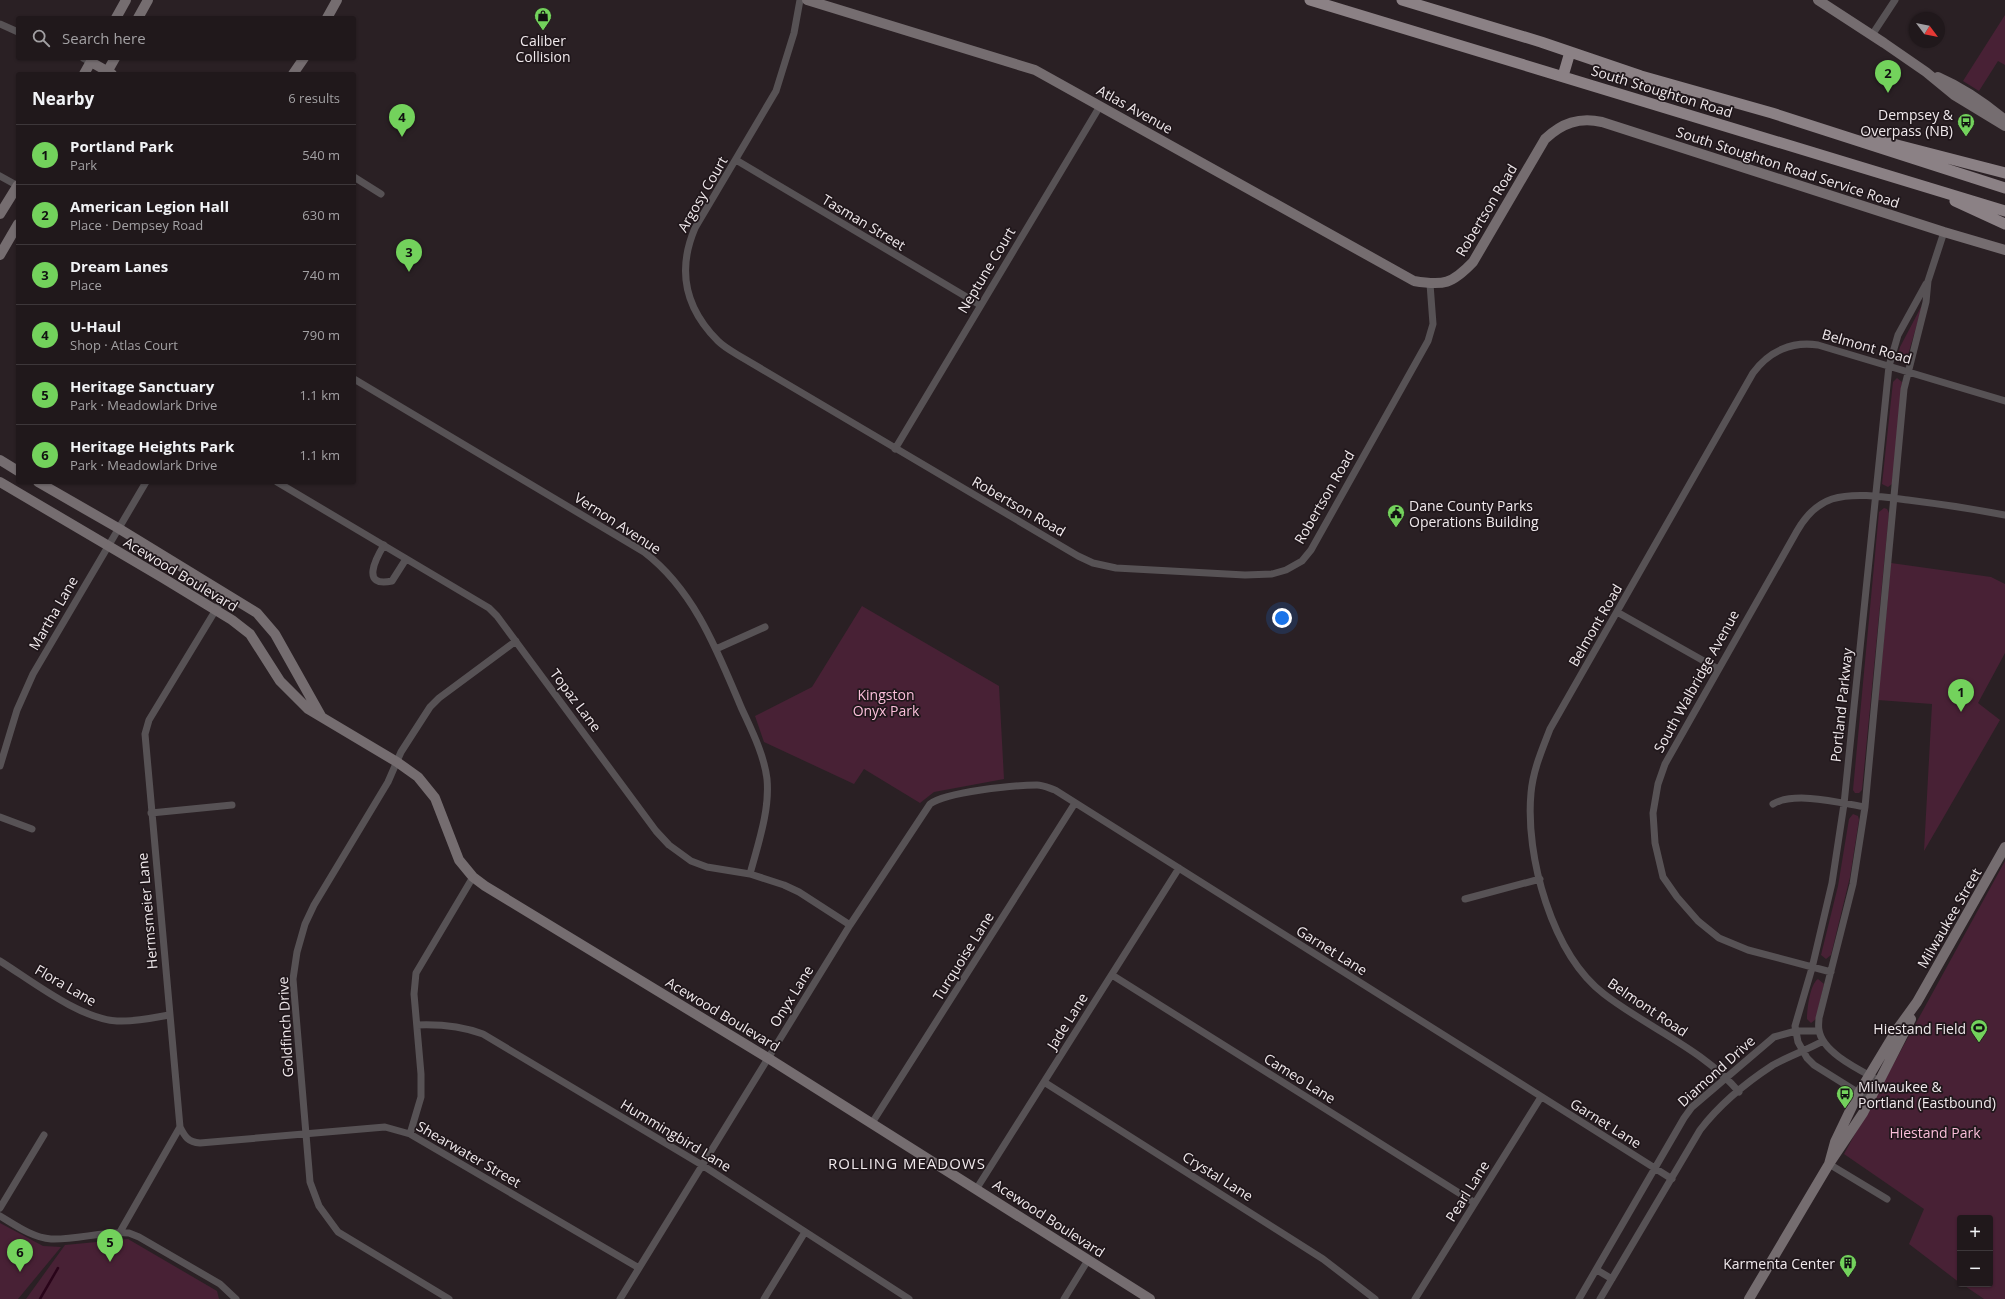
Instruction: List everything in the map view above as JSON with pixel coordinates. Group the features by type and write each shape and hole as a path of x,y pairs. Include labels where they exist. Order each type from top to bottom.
{"main road":[{"name":"South Stoughton Road","path":"1310,0 2005,211"},
{"name":"South Stoughton Road","path":"1402,0 1570,52 1641,76 1772,114 2005,188"},
{"path":"1563,76 1570,52"},
{"path":"1772,114 1947,156 2005,173"},
{"path":"1925,187 2005,224"}],"street":[{"path":"117,16 126,0"},
{"path":"139,16 148,0"},
{"path":"328,16 337,0"},
{"name":"Argosy Court","path":"800,0 794,33 776,91 695,228 688,244 685,271 687,286 691,303 700,320 718,342 895,449"},
{"name":"Atlas Avenue","path":"807,0 1030,68 1402,276 1414,281 1430,284"},
{"path":"1818,0 1926,72 1954,95 2005,126"},
{"path":"1872,35 1895,0"},
{"path":"0,24 16,31"},
{"path":"85,72 89,60"},
{"path":"90,60 108,72"},
{"path":"109,72 114,60"},
{"path":"294,72 303,60"},
{"path":"1926,72 1954,85 1993,110 2005,120"},
{"name":"Neptune Court","path":"895,449 1100,106"},
{"name":"South Stoughton Road Service Road","path":"1561,126 1578,120 1602,122 1944,232 2005,250"},
{"name":"Robertson Road","path":"895,449 1021,524 1078,556 1093,562 1117,568 1245,574 1276,573 1296,564 1305,558 1311,550 1428,341 1433,324 1430,284 1444,284 1459,277 1473,262 1537,151 1546,139 1561,126"},
{"name":"Tasman Street","path":"736,160 920,271 980,305"},
{"path":"0,176 16,185"},
{"path":"356,178 381,194"},
{"path":"0,214 16,189"},
{"path":"0,255 16,227"},
{"name":"Portland Parkway","path":"1870,1100 1814,1066 1798,1042 1796,1031 1797,1014 1812,968 1837,856 1844,804 1889,366 1898,335 1928,281 1944,232"},
{"name":"Portland Parkway","path":"1880,1081 1842,1059 1823,1041 1819,1031 1819,1018 1853,884 1865,807 1907,371 1926,302 1928,281"},
{"name":"Belmont Road","path":"1739,1092 1726,1076 1698,1055 1623,1008 1602,993 1588,979 1562,942 1549,912 1540,879 1529,823 1531,792 1536,764 1550,729 1753,372 1765,359 1790,346 1811,344 2005,401"},
{"name":"Vernon Avenue","path":"356,380 644,552 664,570 692,603 716,649 754,735 765,766 767,780 766,806 750,874"},
{"path":"0,460 16,469"},
{"name":"Acewood Boulevard","path":"0,482 215,610 250,634 280,681 308,709 397,762 418,777 434,798 459,860 473,878 768,1058 1150,1299"},
{"name":"Acewood Boulevard","path":"41,484 118,528 257,613 275,634 322,717"},
{"name":"Martha Lane","path":"0,766 17,710 33,674 145,484"},
{"name":"Topaz Lane","path":"280,484 489,608 498,616 656,831 682,856 707,867 750,874 798,892 850,925"},
{"name":"South Walbridge Avenue","path":"1831,972 1748,950 1718,938 1698,921 1677,897 1663,877 1655,843 1654,813 1658,784 1665,764 1806,517 1822,504 1833,499 1852,496 1894,498 1964,507 2005,515"},
{"path":"384,545 372,568 373,576 378,581 392,581 406,559"},
{"name":"Hermsmeier Lane","path":"180,1127 145,734 149,720 226,593"},
{"path":"1617,612 1718,669"},
{"path":"716,649 765,627"},
{"name":"Goldfinch Drive","path":"449,1299 338,1232 319,1206 310,1182 293,979 297,952 304,928 314,905 388,782 401,752 420,721 439,698 516,641"},
{"name":"Garnet Lane","path":"966,793 1038,785 1055,790 1672,1179"},
{"name":"Onyx Lane","path":"620,1299 850,925 930,804 945,796 966,793"},
{"path":"1773,804 1790,798 1865,807"},
{"name":"Turquoise Lane","path":"872,1123 1075,803"},
{"path":"151,813 232,805"},
{"path":"0,817 32,829"},
{"name":"Milwaukee Street","path":"1830,1164 1835,1142 1858,1094 1896,1031 1917,1002 2004,850"},
{"name":"Jade Lane","path":"976,1188 1179,868"},
{"path":"410,1134 421,1097 414,987 416,973 473,878"},
{"path":"1465,899 1540,879"},
{"name":"Flora Lane","path":"0,961 69,1004 94,1017 117,1021 170,1016"},
{"name":"Cameo Lane","path":"1112,975 1475,1203"},
{"name":"Milwaukee Street","path":"1749,1299 1870,1100 1910,1020 1917,1002"},
{"name":"Hummingbird Lane","path":"417,1025 442,1024 467,1028 483,1034 702,1165 909,1299"},
{"name":"Diamond Drive","path":"1579,1299 1684,1118 1692,1107 1726,1076 1774,1037 1796,1031 1819,1031"},
{"path":"1600,1299 1700,1130 1708,1120 1739,1092 1774,1065 1804,1052 1823,1041"},
{"name":"Crystal Lane","path":"1044,1082 1323,1259 1375,1299"},
{"name":"Pearl Lane","path":"1415,1299 1541,1097"},
{"path":"120,1232 180,1127"},
{"name":"Shearwater Street","path":"180,1127 186,1138 192,1142 200,1143 305,1132 385,1127 410,1134 639,1268"},
{"path":"0,1208 44,1136"},
{"path":"1830,1164 1887,1199"},
{"path":"0,1216 18,1227 36,1235 51,1238 120,1232 129,1233 146,1241 220,1284 236,1299"},
{"path":"764,1299 805,1232"},
{"path":"1064,1299 1088,1260"},
{"path":"1597,1270 1612,1279"}],"green space":[{"path":"2005,15 2005,65 1998,61 1979,91 1963,81"},
{"path":"1921,307 1908,355 1901,357 1898,354 1900,347"},
{"path":"1897,378 1902,382 1892,484 1888,487 1882,484 1893,382"},
{"path":"1884,508 1887,509 1889,513 1862,790 1859,793 1855,793 1853,790 1879,512"},
{"path":"1891,563 1991,577 2005,584 2005,653 1978,703 2000,720 1924,851 1932,704 1878,700"},
{"name":"Kingston Onyx Park","path":"862,606 999,686 1004,779 934,792 920,803 864,769 854,784 764,742 755,716 812,687"},
{"path":"1853,814 1858,816 1859,820 1850,877 1831,955 1826,959 1821,955 1838,886 1849,819"},
{"name":"Hiestand Park","path":"2005,861 2005,1299 1984,1299 1966,1287 1993,1287 1993,1215 1957,1215 1957,1281 1909,1244 1924,1209 1844,1154"},
{"path":"1818,979 1824,984 1816,1019 1811,1023 1807,1019 1808,1003 1813,986"},
{"path":"0,1223 43,1246 61,1247 18,1299 0,1299"},
{"path":"128,1239 217,1291 219,1299 26,1299 65,1245"}],"waterway":[{"path":"40,1299 58,1268"}],"place":[{"name":"Caliber Collision","path":"543,31"},
{"name":"American Legion Hall","path":"1888,93"},
{"name":"U-Haul","path":"402,137"},
{"name":"Dempsey & Overpass (NB)","path":"1966,137"},
{"name":"Dream Lanes","path":"409,272"},
{"name":"Dane County Parks Operations Building","path":"1396,528"},
{"name":"Portland Park","path":"1961,712"},
{"name":"Hiestand Field","path":"1979,1043"},
{"name":"Milwaukee & Portland (Eastbound)","path":"1845,1109"},
{"name":"Heritage Sanctuary","path":"110,1262"},
{"name":"Heritage Heights Park","path":"20,1272"},
{"name":"Karmenta Center","path":"1848,1278"}],"district":[{"name":"ROLLING MEADOWS","path":"907,1163"}]}
